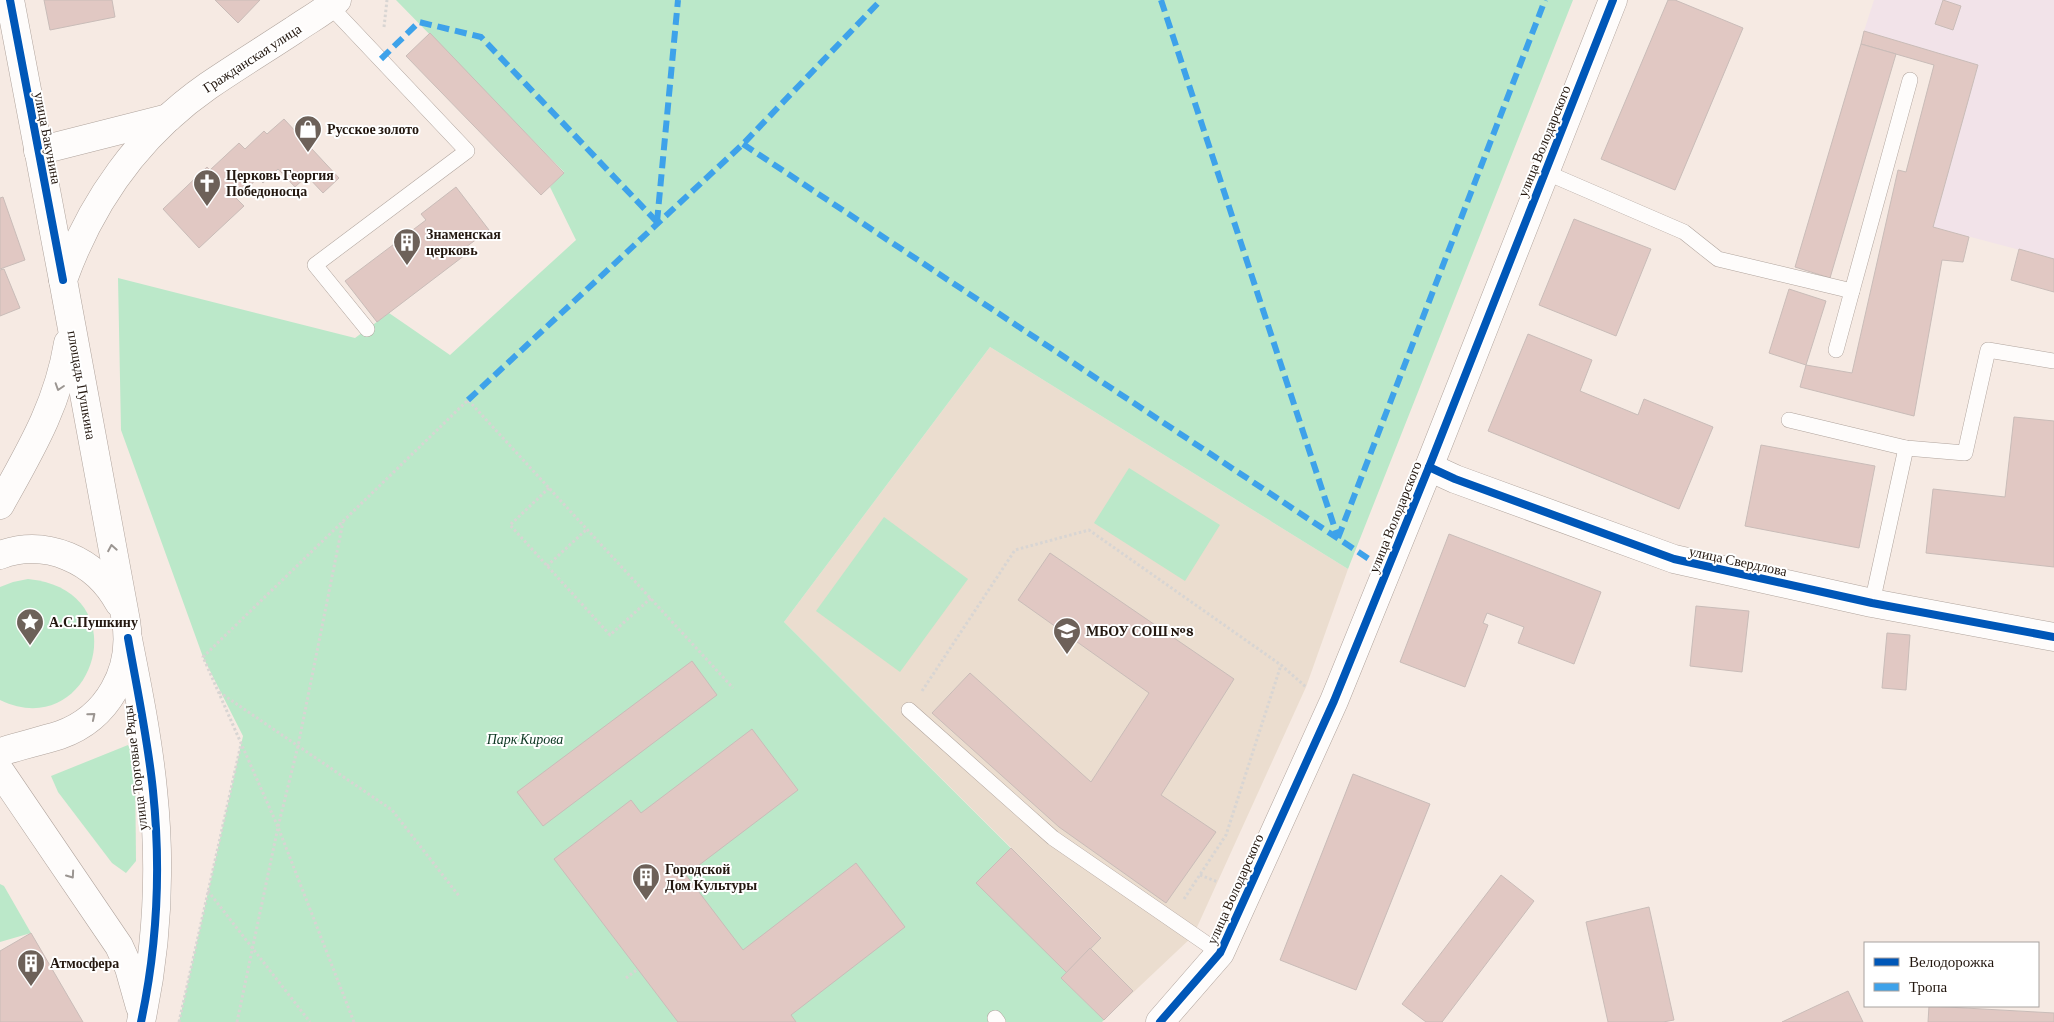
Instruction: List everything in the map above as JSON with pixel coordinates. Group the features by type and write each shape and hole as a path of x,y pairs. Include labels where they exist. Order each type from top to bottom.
{"street":[{"name":"улица Бакунина","path":"10,0 70,322"},
{"name":"улица Володарского","path":"1160,1022 1220,953 1334,701 1429,467 1613,0"},
{"name":"Гражданская улица","path":"63,280 81,235 105,192 134,153 168,118 207,86 334,3"},
{"name":"Гражданская улица","path":"38,151 168,118"},
{"name":"площадь Пушкина","path":"0,505 39,434 55,398 65,361 70,322"},
{"name":"площадь Пушкина","path":"0,734 24,739 49,737 60,735 83,723 110,698 124,669 126,625 70,322"},
{"name":"улица Свердлова","path":"1429,467 1455,479 1674,559 1872,603 2054,637"},
{"path":"0,536 79,561 95,572 109,586 126,625"},
{"path":"0,555 23,549 51,551"},
{"name":"улица Торговые Ряды","path":"126,625 150,760 156,848 156,888 152,953 142,1019"},
{"name":"площадь Пушкина","path":"0,752 49,737"},
{"name":"улица Торговые Ряды","path":"0,771 119,946 131,974 142,1019"},
{"name":"улица Торговые Ряды","path":"0,808 43,835"}],"lane":[{"path":"334,3 467,151 315,265 367,329"},
{"path":"1836,350 1910,80"},
{"path":"1545,172 1684,232 1718,259 1852,290"},
{"path":"1789,420 1906,448 1965,453 1988,350 2054,361"},
{"path":"1872,603 1906,448"},
{"path":"909,710 1053,838 1220,953"}],"path":[{"path":"354,1022 278,827 203,657 468,400 734,688"},
{"path":"549,488 510,525 610,635 651,598"},
{"path":"237,1022 278,827 298,746 343,521"},
{"path":"547,566 587,529"},
{"path":"909,710 1015,550 1090,530 1280,666 1226,835 1171,920"},
{"path":"218,692 392,810 459,896"},
{"path":"179,1022 241,743"},
{"path":"1200,875 1222,884"},
{"path":"208,892 310,1022"},
{"path":"626,978 638,969"}],"shaded area":[{"path":"1874,0 2054,0 2054,259 1933,227 1978,65 1864,31"},
{"name":"МБОУ СОШ №8","path":"990,347 1348,569 1306,687 1193,936 1104,1020 1061,978 1101,937 784,622"}],"green space":[{"name":"Парк Кирова","path":"396,0 1573,0 1348,569 990,347 784,622 1101,938 1061,978 1104,1020 1102,1022 179,1022 243,736 203,657 121,430 118,278 355,338 389,313 450,355 576,240 550,187 564,172"},
{"path":"1129,468 1220,525 1185,581 1094,523"},
{"path":"884,517 968,579 900,672 816,611"},
{"path":"28,579 63,589 85,609 94,634 92,660 80,684 60,702 33,708 0,700 0,587"},
{"path":"128,745 135,759 136,861 126,873 112,863 58,792 51,776"},
{"path":"0,884 4,886 31,933 0,942"}],"building":[{"path":"44,0 112,0 115,17 50,30"},
{"path":"215,0 260,0 238,23"},
{"path":"1668,0 1675,0 1743,28 1675,190 1601,159"},
{"path":"1943,0 1961,6 1953,30 1935,24"},
{"path":"1864,31 1978,65 1933,227 1969,237 1963,262 1942,260 1914,416 1800,387 1806,365 1852,373 1898,170 1906,172 1934,65 1861,44"},
{"path":"430,33 564,173 541,195 406,56"},
{"path":"1861,44 1896,54 1830,278 1795,267"},
{"path":"284,119 339,178 323,193 307,176 295,187 278,169 263,183 258,178 236,198 244,206 199,248 163,209 207,167 210,170 239,143 245,149 264,131 267,134"},
{"name":"Знаменская церковь","path":"456,187 489,230 466,247 469,252 377,322 345,281 426,220 421,214"},
{"path":"3,197 25,260 0,269 0,198"},
{"path":"1574,219 1651,249 1616,336 1539,305"},
{"path":"2019,249 2054,259 2054,292 2011,280"},
{"path":"4,269 20,308 0,316 0,270"},
{"path":"1789,289 1826,301 1806,365 1769,353"},
{"path":"1528,334 1592,360 1580,391 1638,415 1644,399 1713,427 1679,509 1488,431"},
{"path":"2014,417 2054,421 2054,567 1926,553 1933,489 2005,497"},
{"path":"1761,445 1875,466 1859,548 1745,526"},
{"path":"1449,534 1601,592 1574,664 1518,643 1524,627 1487,613 1483,623 1488,625 1465,687 1400,662"},
{"path":"1050,553 1234,679 1161,795 1216,832 1166,903 1059,827 932,713 970,673 1091,782 1149,693 1018,600"},
{"path":"1696,606 1749,611 1742,672 1690,666"},
{"path":"1887,633 1910,635 1906,690 1882,688"},
{"path":"692,661 717,695 543,826 517,792"},
{"name":"Городской Дом Культуры","path":"752,729 798,790 686,875 743,950 856,863 905,927 791,1015 796,1022 678,1022 554,859 631,800 641,813"},
{"path":"1353,774 1430,804 1356,990 1280,960"},
{"path":"1011,848 1101,938 1067,973 976,883"},
{"path":"1501,875 1534,901 1442,1022 1426,1022 1402,1004"},
{"path":"1649,907 1674,1020 1663,1022 1608,1022 1586,922"},
{"name":"Атмосфера","path":"31,933 83,1022 0,1022 0,951"},
{"path":"1090,948 1133,991 1104,1020 1061,978"},
{"path":"1848,991 1863,1022 1782,1022"},
{"path":"1929,1007 2054,1013 2054,1022 1928,1022"}],"marked path":[{"path":"657,222 678,0"},
{"path":"468,400 743,144 881,0"},
{"path":"1161,0 1338,538"},
{"path":"1338,538 1545,0"},
{"path":"381,59 419,22 481,37 657,222"},
{"path":"743,144 1369,559"}],"cycle path":[{"path":"10,0 63,280"},
{"path":"1160,1022 1220,953 1334,701 1429,467 1613,0"},
{"path":"1429,467 1455,479 1674,559 1872,603 2054,637"},
{"path":"128,638 151,772 157,849 154,936 141,1022"}],"place":[{"name":"Русское золото","path":"308,153"},
{"name":"Церковь Георгия Победоносца","path":"207,207"},
{"name":"Знаменская церковь","path":"407,266"},
{"name":"А.С.Пушкину","path":"30,646"},
{"name":"МБОУ СОШ №8","path":"1067,655"},
{"name":"Городской Дом Культуры","path":"646,901"},
{"name":"Атмосфера","path":"31,987"}]}
